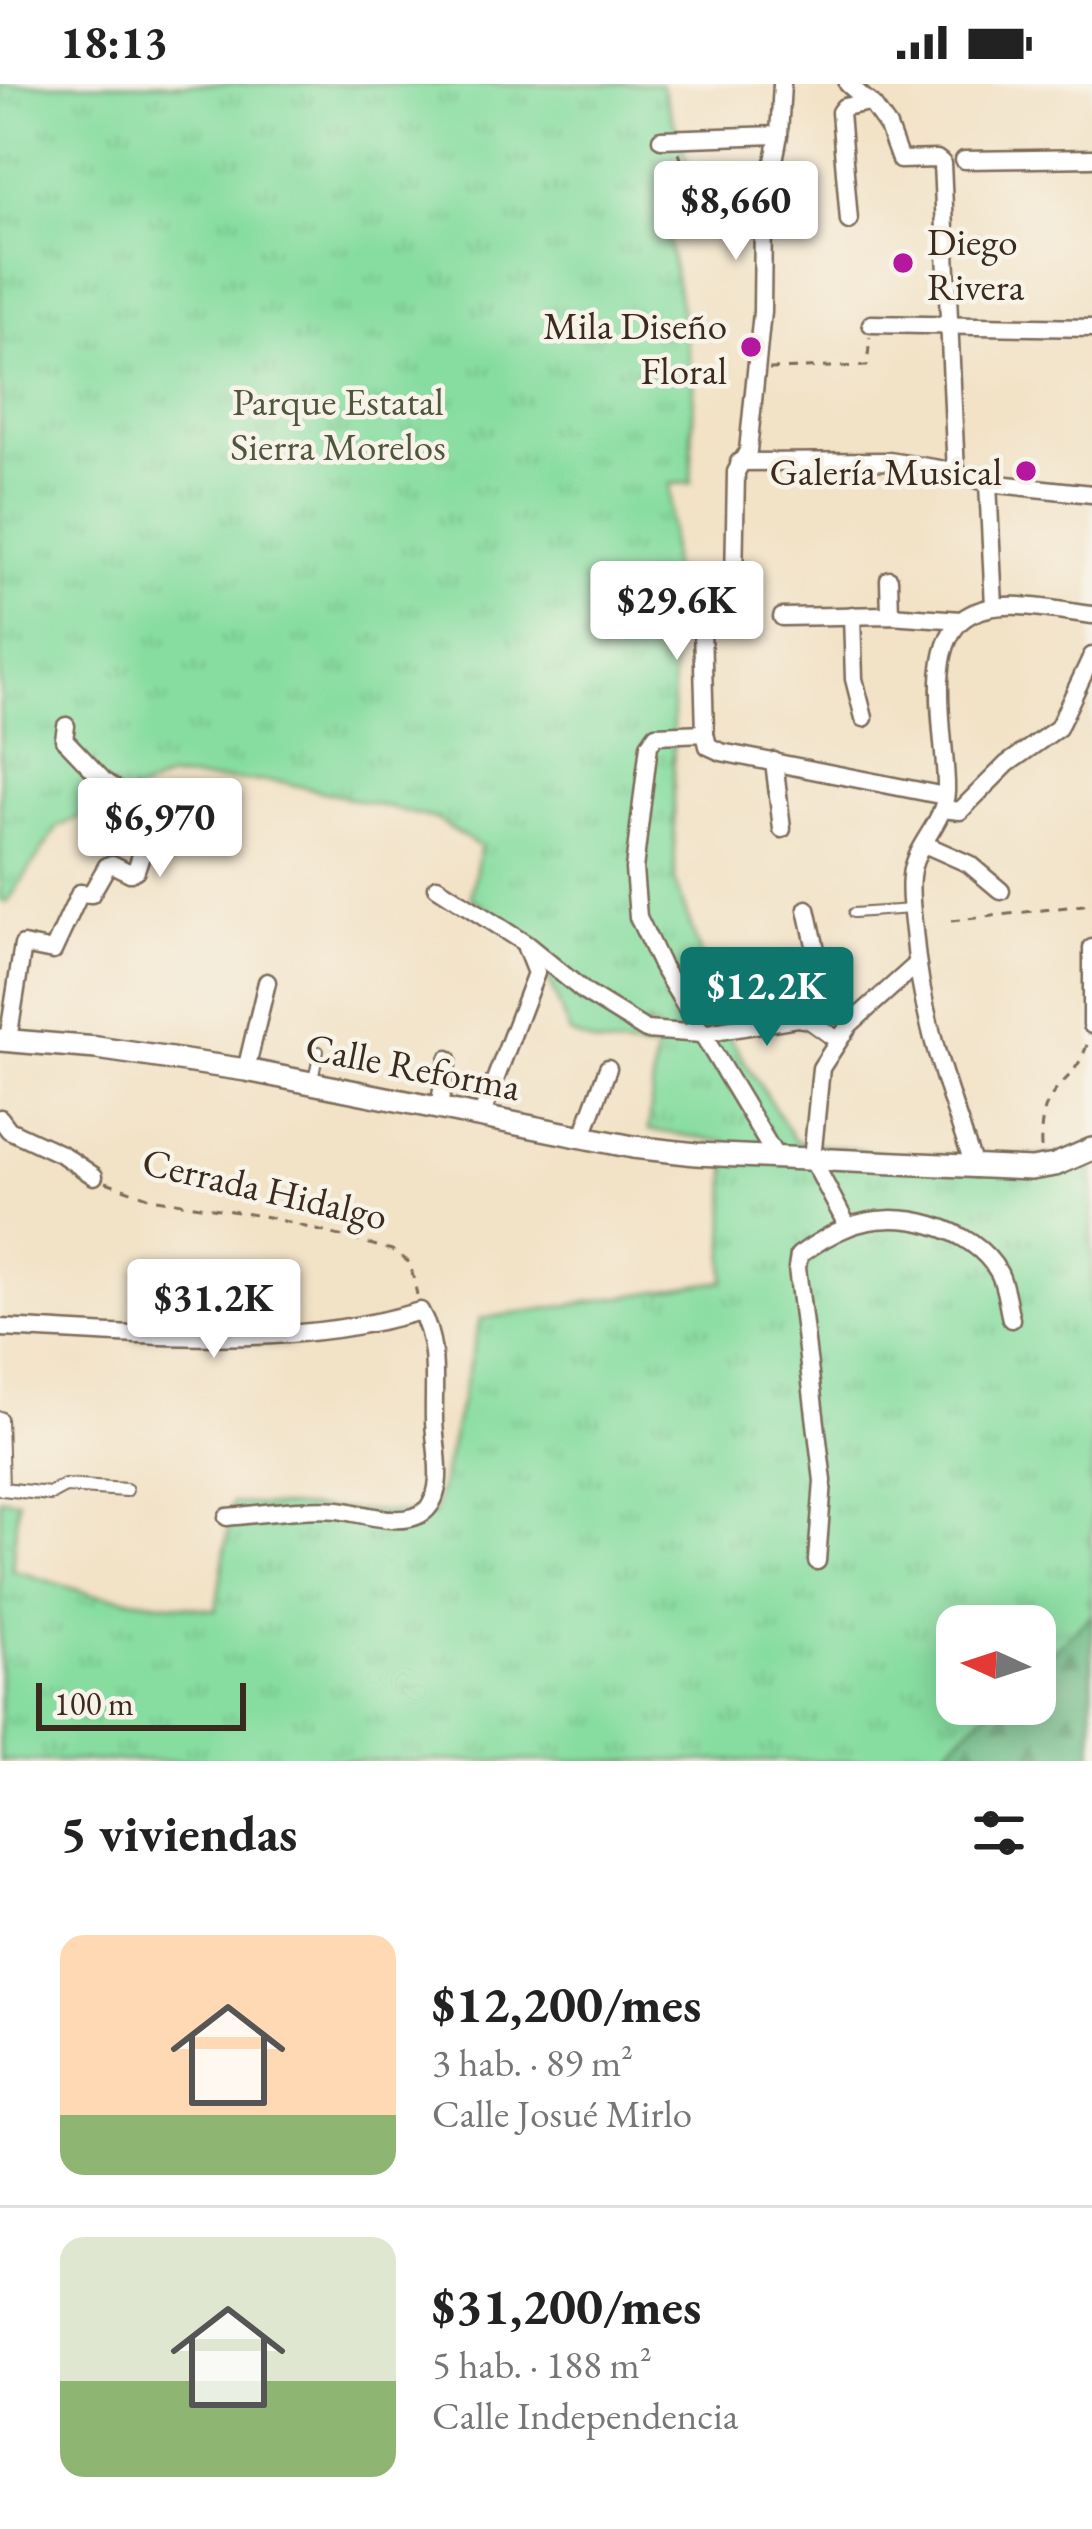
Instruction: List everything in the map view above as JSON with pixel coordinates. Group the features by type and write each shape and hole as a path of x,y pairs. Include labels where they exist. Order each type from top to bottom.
{"street":[{"path":"782,84 779,134 765,202 748,451 739,462 734,583 701,594 704,733 713,750 944,802 960,812 1006,764 1058,728 1092,656"},
{"path":"848,84 893,134 900,160 937,159 942,163 956,473"},
{"path":"849,221 840,112 869,102"},
{"path":"669,138 779,134"},
{"path":"964,160 1092,158"},
{"path":"871,324 1092,328"},
{"path":"739,462 889,461 988,483 1092,494"},
{"path":"988,483 994,606"},
{"path":"889,579 890,615"},
{"path":"782,616 961,620 994,606 1092,615"},
{"path":"852,615 854,679 864,718"},
{"path":"961,620 945,652 940,697 944,802 911,871 917,964 928,1033 975,1169"},
{"path":"4,1040 22,946 53,951 80,893 91,894 106,866 130,873 136,870 152,815 104,781 64,739 66,726"},
{"path":"704,733 656,735 645,765 634,891 646,938 776,1156"},
{"path":"774,761 782,829"},
{"path":"924,844 969,864 1001,891"},
{"path":"437,887 526,944 628,1021 661,1034 702,1034 797,1018 843,1032"},
{"path":"808,909 821,972 843,1032"},
{"path":"482,1114 536,973 526,944"},
{"path":"1091,958 1092,1027"},
{"path":"848,1227 812,1159 821,1068 843,1032 917,964"},
{"path":"246,1070 267,982"},
{"name":"Calle Reforma","path":"4,1040 246,1070 482,1114 582,1138 695,1154 975,1169 1042,1168 1092,1149"},
{"path":"439,1106 448,1059"},
{"path":"582,1138 608,1068"},
{"name":"Cerrada Hidalgo","path":"0,1118 13,1133 94,1175"},
{"path":"817,1561 823,1481 797,1261 805,1250 848,1227 882,1221 928,1224 962,1236 991,1262 1001,1277 1011,1318"},
{"path":"0,1328 245,1335 351,1328 419,1311 430,1335 435,1381 437,1472 428,1508 419,1515 394,1519 319,1509 227,1517"},
{"path":"0,1418 0,1487 50,1494 65,1486 126,1490"}],"lane":[{"path":"853,913 912,909"},
{"path":"312,1082 319,1051"}],"path":[{"path":"669,138 682,168 711,169 724,195 765,202"},
{"path":"756,369 868,366 871,324"},
{"path":"951,921 1092,904"},
{"path":"1042,1168 1040,1118 1045,1104 1079,1065 1092,1027"},
{"name":"Cerrada Hidalgo","path":"94,1175 151,1198 268,1217 392,1250 414,1270 419,1311"}],"green space":[{"name":"Parque Estatal Sierra Morelos","path":"0,84 661,84 704,209 665,220 694,384 691,483 670,484 675,881 729,1036 795,1141 898,1156 1092,1156 1092,1761 0,1761 0,1498 18,1500 12,1570 91,1594 216,1610 232,1503 434,1515 480,1319 724,1281 728,1142 649,1130 657,1030 647,1023 650,1050 599,1045 570,1034 534,941 471,897 480,847 436,819 282,782 169,778 58,827 7,903 0,900"},
{"path":"1092,1615 1092,1761 933,1761 972,1725 1056,1725 1056,1648"}],"place":[{"name":"Diego Rivera","path":"903,263"},
{"name":"Mila Diseño Floral","path":"751,347"},
{"name":"Galería Musical","path":"1026,471"}]}
